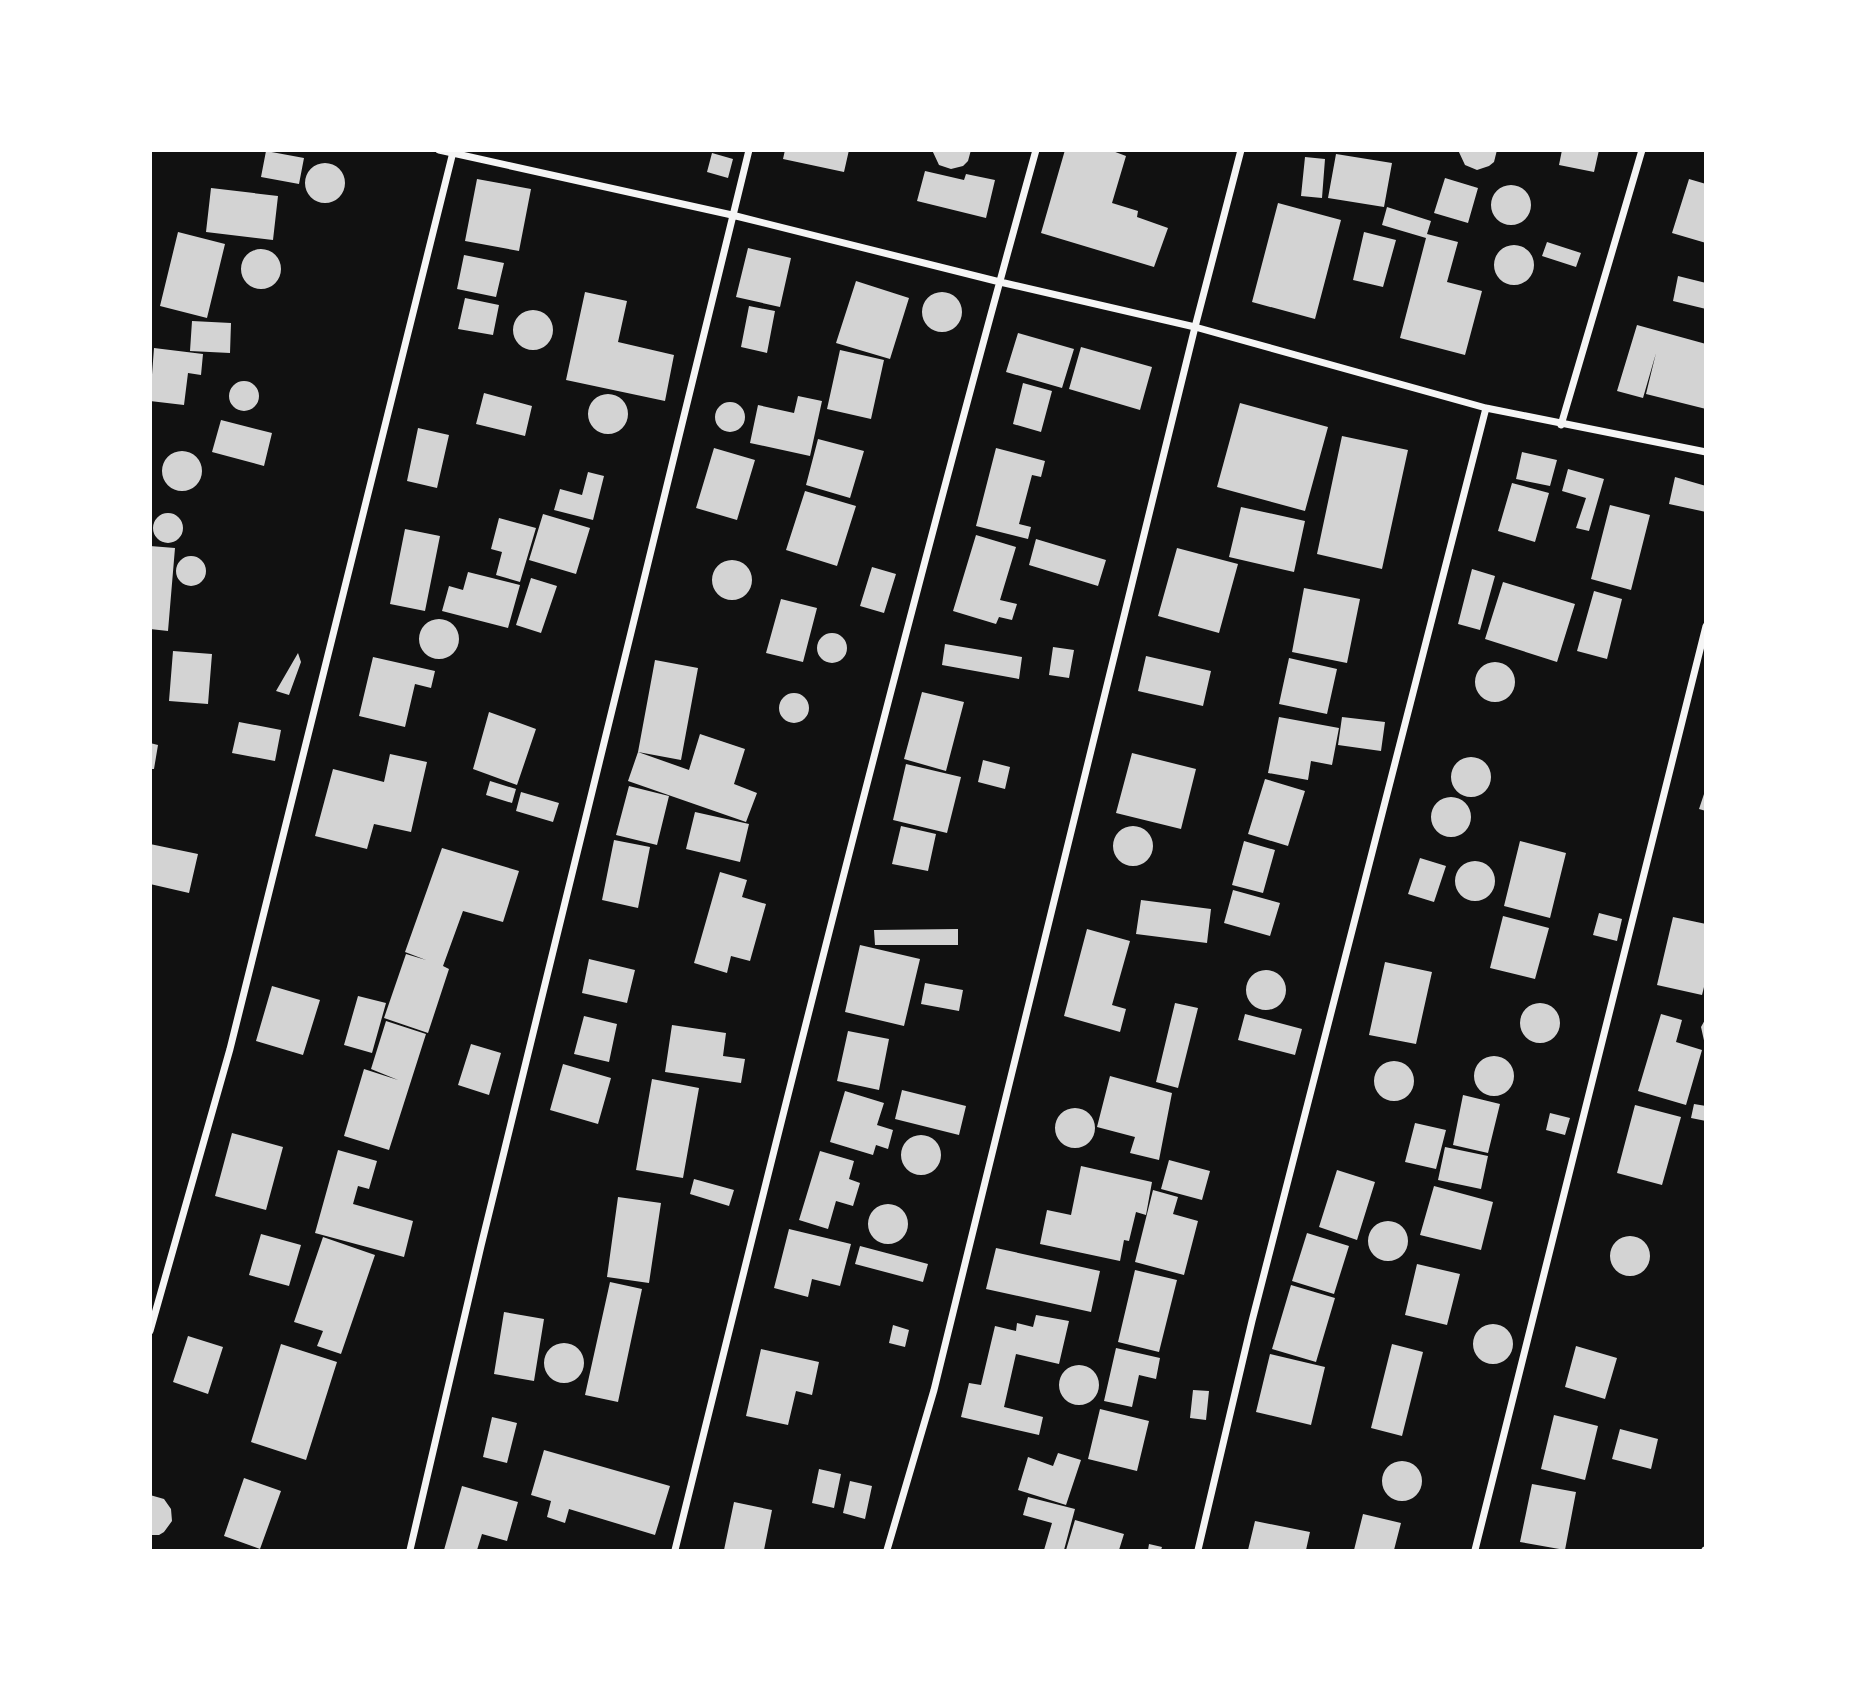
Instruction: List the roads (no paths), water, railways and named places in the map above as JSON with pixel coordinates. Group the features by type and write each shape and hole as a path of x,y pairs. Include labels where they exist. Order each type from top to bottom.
{"street":[{"path":"439,150 732,215 1000,282 1195,327 1486,408 1706,452"},
{"path":"410,1550 491,1206 749,150"},
{"path":"674,1550 803,1035 1036,150"},
{"path":"887,1550 934,1390 1195,327 1241,150"},
{"path":"1561,425 1642,150"},
{"path":"150,1331 230,1049 453,152"},
{"path":"1198,1550 1252,1321 1486,408"},
{"path":"1475,1550 1706,626"}]}
